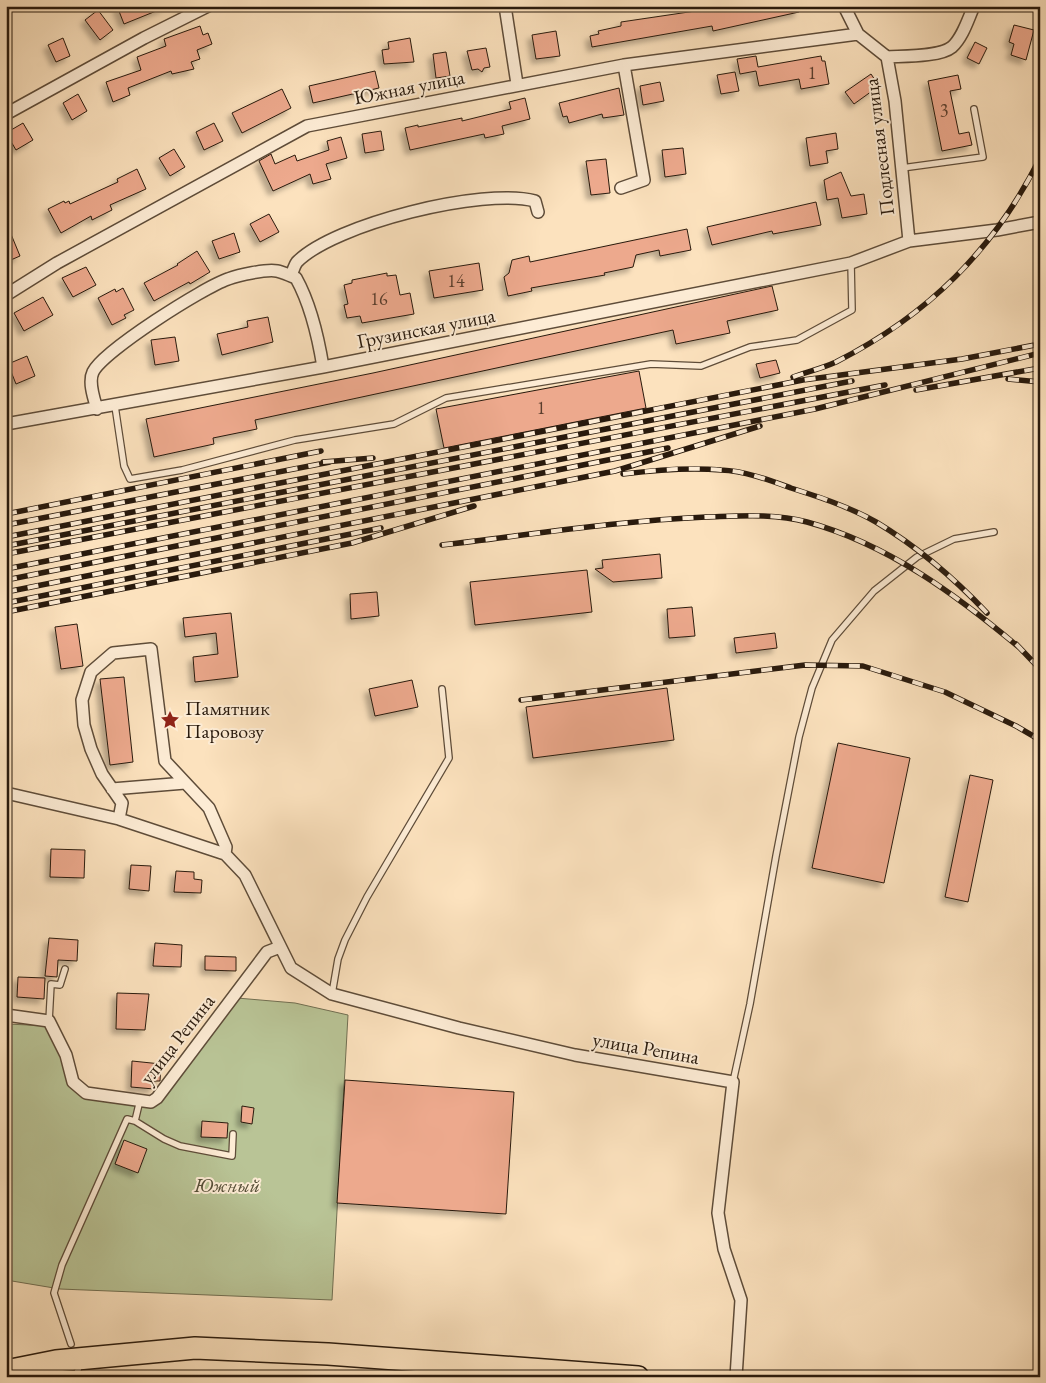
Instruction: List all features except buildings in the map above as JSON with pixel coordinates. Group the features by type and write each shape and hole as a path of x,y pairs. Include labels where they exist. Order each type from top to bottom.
{"highway":[{"path":"6,1371 76,1360 195,1348 438,1362 638,1377"}],"street":[{"path":"6,114 144,38 208,6"},
{"path":"505,6 517,84"},
{"name":"Подлесная улица","path":"844,6 858,34 887,57 895,101 909,241"},
{"path":"887,57 940,53 951,48 959,39 974,6"},
{"name":"Южная улица","path":"6,294 57,263 307,126 517,84 624,65 858,34"},
{"path":"621,188 644,180 624,65"},
{"path":"291,276 296,264 311,251 377,222 464,201 524,198 535,201 538,212"},
{"name":"Грузинская улица","path":"6,424 115,406 323,367 851,263 909,241 997,230 1040,222"},
{"path":"97,409 92,387 92,373 102,359 126,340 211,287 228,279 277,271 296,278 304,292 318,336 323,367"},
{"path":"119,819 122,803 102,774 91,749 84,725 82,700 91,672 113,653 151,648 165,761 209,808 226,847 225,854"},
{"path":"112,789 185,783"},
{"name":"улица Репина","path":"6,793 119,819 225,854 245,875 291,968 332,994 459,1028 565,1052 733,1082"},
{"name":"улица Репина","path":"49,1021 66,1055 73,1082 86,1093 152,1102 157,1098 267,952 280,947"},
{"path":"6,1015 49,1021"},
{"path":"733,1082 718,1213 724,1249 741,1300 736,1377"}],"lane":[{"path":"902,168 983,157 974,108"},
{"path":"115,406 124,466 130,479 182,470 295,440 394,424 446,398 651,364 701,366 750,347 797,340 852,310 851,263"},
{"path":"733,1082 750,1004 776,856 800,737 812,688 832,640 874,591 917,557 954,539 994,532"},
{"path":"332,994 338,959 345,940 367,897 449,758 442,689"},
{"path":"49,1021 51,984 60,985 65,969"},
{"path":"136,1121 140,1100"},
{"path":"76,1360 54,1293 62,1265 128,1119 136,1121 164,1139 180,1146 232,1156 233,1134"}],"green space":[{"name":"Южный","path":"237,998 295,1003 348,1015 332,1300 60,1289 6,1280 6,1024 52,1026 73,1082 86,1093 151,1102"}],"railway":[{"path":"793,377 836,362 869,344 929,301 955,277 1002,222 1040,158"},
{"path":"6,537 803,380 962,359 1040,344"},
{"path":"6,569 815,409 1040,353"},
{"path":"916,390 1040,368"},
{"path":"1008,379 1040,382"},
{"path":"6,546 852,381"},
{"path":"6,554 885,385"},
{"path":"6,592 615,471 760,426"},
{"path":"6,580 668,448"},
{"path":"6,514 321,451"},
{"path":"323,462 373,458"},
{"path":"6,525 330,462"},
{"path":"623,474 684,469 730,471 766,479 834,503 876,522 906,542 948,575 987,613"},
{"path":"6,612 352,543 474,506"},
{"path":"442,545 606,525 673,519 756,516 795,519 837,532 894,558 947,591 1021,649"},
{"path":"6,603 381,528"},
{"path":"1016,644 1040,669"},
{"path":"521,700 805,665 863,666 945,692 1016,726 1040,740"}],"place":[{"name":"Памятник Паровозу","path":"170,720"}]}
